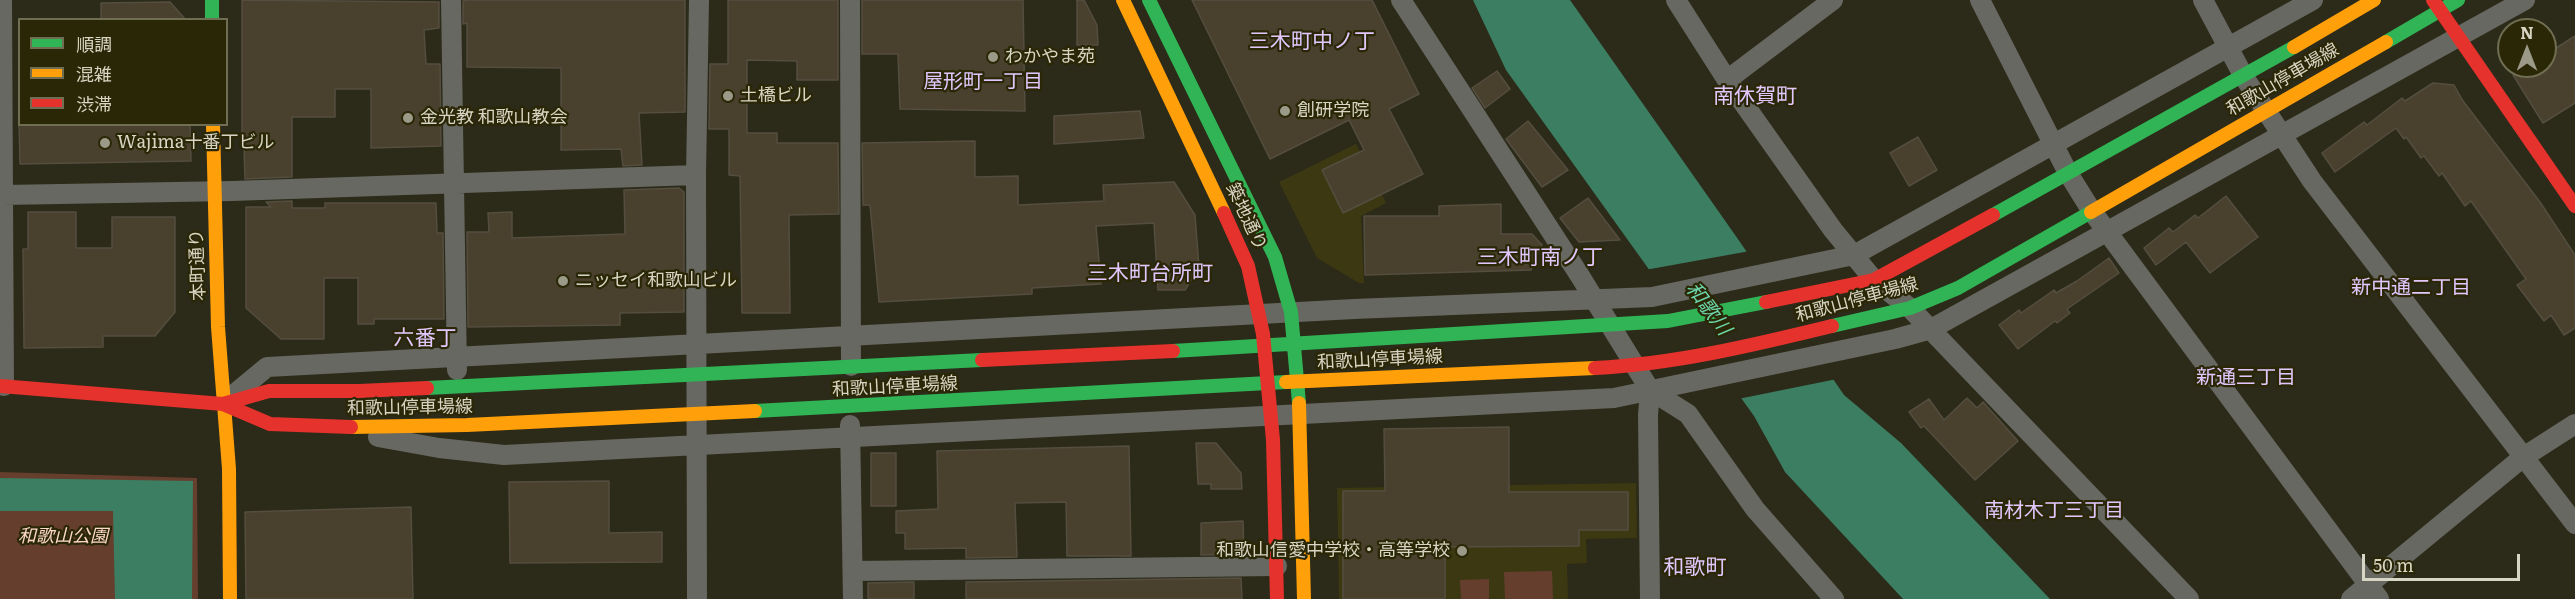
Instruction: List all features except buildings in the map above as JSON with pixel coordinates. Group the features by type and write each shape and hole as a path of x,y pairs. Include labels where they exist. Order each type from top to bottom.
{"main road":[{"path":"212,0 212,18"},
{"name":"築地通り","path":"1123,0 1241,248 1254,281 1262,314 1271,415 1277,599"},
{"name":"築地通り","path":"1149,0 1275,257 1290,312 1298,382 1302,461 1304,599"},
{"name":"和歌山停車場線","path":"223,404 269,391 359,391 457,384 1294,345 1668,321 1874,280 2244,77 2374,0"},
{"name":"和歌山停車場線","path":"2,386 223,404 270,424 322,427 467,425 1634,366 1691,357 1910,308 1959,288 2265,111 2436,5 2458,0"},
{"path":"2436,5 2572,197"},
{"name":"本町通り","path":"213,126 213,192 223,404 229,469 230,599"}],"street":[{"path":"2,386 3,0"},
{"path":"451,0 457,384"},
{"path":"697,599 696,175 699,0"},
{"path":"850,0 852,366"},
{"path":"1401,0 1650,390 1688,414 1755,509 1834,599"},
{"path":"1676,0 1727,80 1833,230 1874,280 1910,308 1931,329 2189,599"},
{"path":"1980,0 2068,173 2091,210 2373,592"},
{"path":"2203,0 2244,77 2312,181 2522,458 2575,524"},
{"path":"223,404 267,367 1290,312 1652,297 1854,255 2313,0"},
{"path":"322,427 439,448 504,455 1614,398 1894,339 1931,329 2525,0"},
{"path":"1727,80 1830,1"},
{"path":"3,195 213,192 696,175"},
{"path":"1650,390 1648,415 1650,599"},
{"path":"850,407 853,599"},
{"path":"2351,599 2373,592 2522,458 2575,424"},
{"path":"853,571 1276,566"}],"shaded area":[{"path":"1356,144 1386,203 1361,216 1364,283 1359,283 1317,258 1279,182"},
{"name":"和歌山信愛中学校・高等学校","path":"1636,483 1637,538 1586,539 1587,563 1567,564 1568,599 1339,599 1337,488"}],"green space":[{"name":"和歌山公園","path":"0,472 197,478 198,599 0,599"},
{"path":"1552,571 1553,599 1505,599 1504,572"},
{"path":"1489,579 1489,599 1461,599 1460,580"}],"water":[{"name":"和歌川","path":"1473,0 1570,0 1844,395 1901,443 2050,599 1903,599 1785,472 1754,416 1506,70"},
{"path":"0,478 193,481 192,599 115,599 113,511 0,511"}],"pier":[{"path":"1750,251 1837,379 1738,399 1645,270"}],"traffic: fast":[{"path":"212,0 212,18"},
{"path":"1149,0 1275,257 1291,312 1299,403"},
{"path":"2386,42 2458,0"},
{"path":"1993,215 2294,47"},
{"path":"1832,326 1910,308 1958,288 2091,212"},
{"path":"1173,351 1668,321 1766,302"},
{"path":"427,388 982,360"},
{"path":"755,411 1286,382"}],"traffic: slow":[{"path":"1123,0 1224,213"},
{"path":"2294,47 2374,0"},
{"path":"2091,212 2386,42"},
{"path":"213,126 218,327 229,469 230,599"},
{"path":"1286,382 1595,368"},
{"path":"1299,403 1304,599"},
{"path":"351,427 467,425 755,411"}],"traffic: jam":[{"path":"2433,0 2575,206"},
{"path":"1224,213 1248,266 1263,334 1273,440 1277,599"},
{"path":"1766,302 1874,280 1993,215"},
{"path":"1595,368 1685,358 1744,347 1832,326"},
{"path":"982,360 1173,351"},
{"path":"0,386 223,404 270,424 351,427"},
{"path":"223,404 269,391 427,388"}],"place":[{"name":"わかやま苑","path":"993,57"},
{"name":"土橋ビル","path":"728,96"},
{"name":"創研学院","path":"1285,111"},
{"name":"金光教 和歌山教会","path":"408,118"},
{"name":"Wajima十番丁ビル","path":"105,143"},
{"name":"ニッセイ和歌山ビル","path":"563,281"},
{"name":"和歌山信愛中学校・高等学校","path":"1462,551"}],"district":[{"name":"三木町中ノ丁","path":"1312,42"},
{"name":"屋形町一丁目","path":"983,82"},
{"name":"南休賀町","path":"1755,97"},
{"name":"三木町南ノ丁","path":"1540,258"},
{"name":"三木町台所町","path":"1150,274"},
{"name":"新中通二丁目","path":"2411,288"},
{"name":"六番丁","path":"425,339"},
{"name":"新通三丁目","path":"2246,378"},
{"name":"南材木丁三丁目","path":"2054,511"},
{"name":"和歌町","path":"1695,568"}]}
